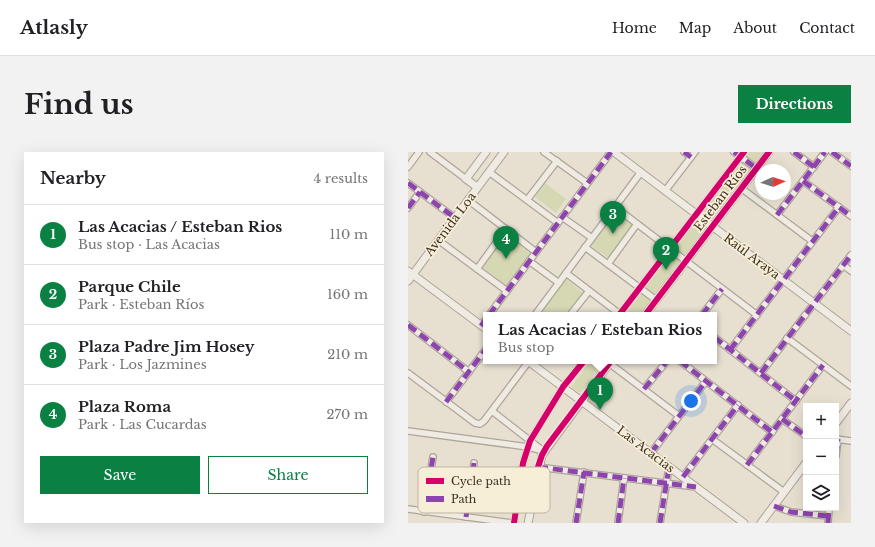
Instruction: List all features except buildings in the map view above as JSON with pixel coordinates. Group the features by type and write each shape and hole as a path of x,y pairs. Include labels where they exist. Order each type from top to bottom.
{"street":[{"path":"408,167 418,152"},
{"path":"430,152 477,187"},
{"name":"Avenida Loa","path":"466,179 486,152"},
{"name":"Avenida Loa","path":"410,275 504,152"},
{"path":"544,152 587,183"},
{"path":"491,312 611,152"},
{"name":"Raúl Araya","path":"614,152 851,331"},
{"path":"684,152 691,157"},
{"path":"666,191 695,152"},
{"path":"734,152 742,154 755,167"},
{"name":"Esteban Ríos","path":"759,164 769,152"},
{"path":"794,152 814,167"},
{"path":"777,215 825,152"},
{"path":"832,152 851,166"},
{"name":"Esteban Ríos","path":"622,312 742,154"},
{"path":"527,200 556,161"},
{"name":"Esteban Ríos","path":"647,312 755,169"},
{"path":"489,172 558,223"},
{"path":"538,312 641,172"},
{"path":"804,181 851,216"},
{"path":"408,183 455,218"},
{"path":"741,188 812,241"},
{"path":"408,208 420,192"},
{"path":"468,200 536,252"},
{"path":"615,207 757,315"},
{"path":"730,350 839,207"},
{"path":"562,216 592,238"},
{"path":"608,264 637,224"},
{"path":"477,269 506,229"},
{"path":"438,240 507,291"},
{"path":"585,247 656,300"},
{"path":"761,373 851,255"},
{"path":"529,261 559,283"},
{"path":"843,265 851,271"},
{"path":"566,274 616,312"},
{"path":"410,275 483,327"},
{"path":"704,312 722,289"},
{"path":"572,312 589,291"},
{"path":"408,326 469,372"},
{"path":"787,338 851,386"},
{"path":"717,339 796,401"},
{"path":"446,402 483,353"},
{"path":"408,374 475,423 480,424 484,422 526,364"},
{"name":"Las Acacias","path":"532,364 744,523"},
{"path":"522,467 530,440 563,387 582,364"},
{"path":"538,467 544,451 608,364 679,416"},
{"path":"644,389 665,364"},
{"path":"684,364 772,432"},
{"path":"747,465 823,365"},
{"path":"651,453 706,381"},
{"path":"839,419 851,403"},
{"path":"682,477 738,405"},
{"path":"492,410 544,451"},
{"path":"782,419 803,434"},
{"path":"408,431 544,451"},
{"path":"712,439 784,492"},
{"path":"839,439 851,441"},
{"path":"431,467 432,457"},
{"path":"473,467 474,463"},
{"path":"660,523 669,467"},
{"path":"761,523 803,467"},
{"path":"550,468 696,487"},
{"path":"576,523 584,472"},
{"path":"618,523 624,478"},
{"path":"774,506 791,512 828,516"},
{"path":"408,509 418,511"},
{"path":"828,523 829,511"},
{"path":"432,513 513,523 515,513"},
{"path":"466,517 467,513"},
{"path":"528,523 530,513"}],"green space":[{"path":"747,152 762,152 641,312 627,312"},
{"path":"545,183 566,199 556,213 535,197"},
{"path":"616,208 638,225 611,260 589,244"},
{"path":"506,232 531,253 507,286 480,265"},
{"path":"565,278 583,293 567,312 540,311"},
{"path":"588,364 602,364 580,393 571,387"}],"marked path":[{"path":"491,312 611,152"},
{"path":"684,152 691,157"},
{"path":"734,152 755,167"},
{"path":"794,152 814,167"},
{"path":"777,215 825,152"},
{"path":"832,152 851,166"},
{"path":"803,181 851,216"},
{"path":"408,183 455,218"},
{"path":"408,208 420,192"},
{"path":"730,350 839,207"},
{"path":"761,373 851,255"},
{"path":"704,312 722,289"},
{"path":"408,325 469,372"},
{"path":"717,339 796,401"},
{"path":"446,402 483,353"},
{"path":"644,389 665,364"},
{"path":"684,364 772,432"},
{"path":"747,465 823,365"},
{"path":"651,453 706,381"},
{"path":"683,477 738,405"},
{"path":"782,419 803,434"},
{"path":"431,467 433,457"},
{"path":"473,467 474,463"},
{"path":"660,523 669,467"},
{"path":"550,469 696,487"},
{"path":"576,523 584,472"},
{"path":"618,523 624,478"},
{"path":"774,506 791,512 828,516"},
{"path":"828,523 829,511"},
{"path":"466,517 467,513"}],"cycle path":[{"path":"621,312 744,152"},
{"path":"647,312 769,152"},
{"path":"522,467 530,441 563,387 582,364"},
{"path":"538,467 547,446 609,364"},
{"path":"514,523 516,513"}],"place":[{"name":"Plaza Padre Jim Hosey","path":"613,234"},
{"name":"Plaza Roma","path":"506,259"},
{"name":"Parque Chile","path":"666,270"},
{"name":"Las Acacias / Esteban Rios","path":"600,410"}]}
